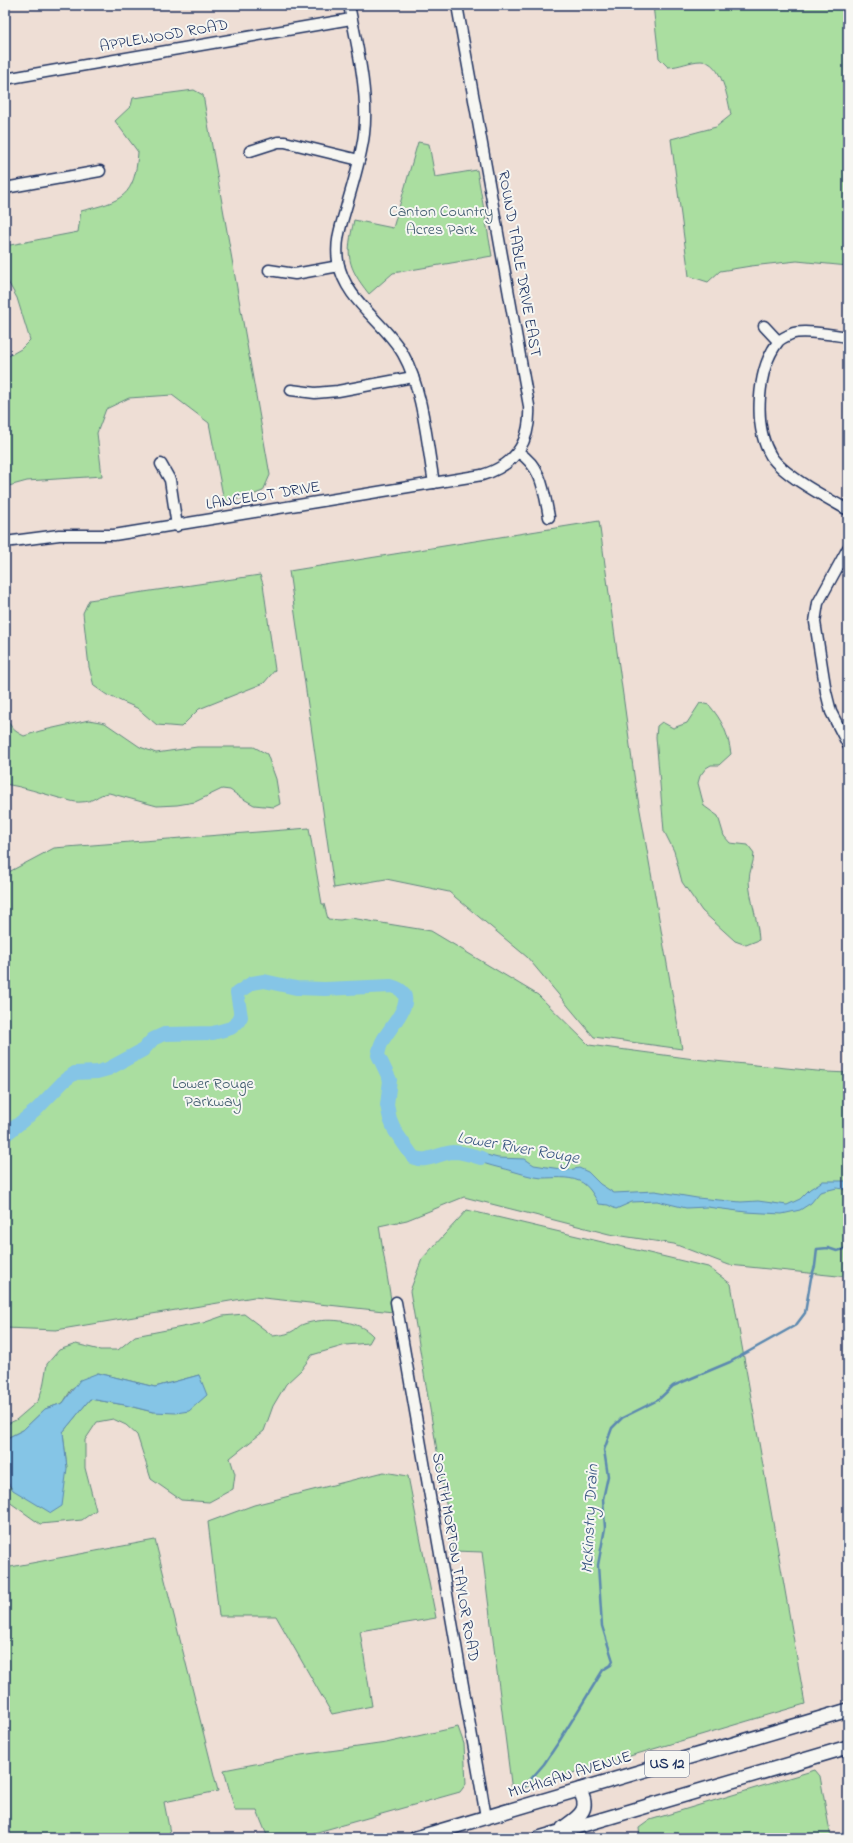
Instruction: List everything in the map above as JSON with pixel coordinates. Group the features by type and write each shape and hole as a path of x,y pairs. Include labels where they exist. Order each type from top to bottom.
{"main road":[{"name":"MICHIGAN AVENUE","path":"416,1838 848,1710"},
{"name":"US 12","path":"539,1838 848,1747"},
{"path":"558,1832 583,1812 585,1802 579,1790"}],"street":[{"path":"349,5 365,105 364,133 359,160 339,235 337,250 339,266 343,279 351,292 395,342 403,354 418,392 434,483"},
{"name":"ROUND TABLE DRIVE EAST","path":"457,5 529,406 528,430 518,452"},
{"name":"APPLEWOOD ROAD","path":"5,79 351,19"},
{"path":"250,151 278,142 285,142 359,160"},
{"path":"5,188 100,171"},
{"path":"269,270 295,274 339,266"},
{"path":"764,326 778,341"},
{"path":"848,338 806,333 792,333 778,341 767,363 761,386 760,429 771,456 787,472 848,510"},
{"path":"291,390 315,393 413,377"},
{"path":"518,452 531,462 539,474 549,517"},
{"name":"LANCELOT DRIVE","path":"5,542 58,535 114,535 177,526 491,473 505,465 518,452"},
{"path":"161,464 170,480 177,526"},
{"path":"848,548 818,603 815,622 826,692 831,712 848,745"},
{"name":"SOUTH MORTON TAYLOR ROAD","path":"396,1302 486,1817"}],"green space":[{"path":"653,5 848,5 848,266 797,261 720,271 708,282 689,276 671,139 716,127 731,115 723,82 714,67 701,61 668,67 659,58"},
{"path":"194,90 203,95 270,475 263,491 244,498 224,501 209,423 172,395 129,398 106,409 97,433 102,476 27,481 5,487 5,358 21,349 30,340 17,298 7,280 5,246 78,232 81,211 107,204 124,195 134,179 138,152 115,121 131,106 133,98"},
{"name":"Canton Country Acres Park","path":"418,142 429,144 435,177 477,170 492,256 393,273 369,294 356,275 350,259 349,251 354,220 393,228"},
{"path":"599,521 635,782 682,1049 594,1037 527,957 449,892 386,879 334,888 289,571"},
{"path":"260,575 263,584 275,670 264,683 199,709 181,727 157,725 137,708 107,695 94,686 89,667 83,613 89,600"},
{"path":"700,703 709,705 718,716 726,733 731,754 719,765 711,765 706,768 700,776 698,783 704,806 718,816 724,836 730,843 748,845 754,853 749,881 759,940 746,945 735,941 702,911 682,882 674,851 664,831 656,737 657,726 662,722 673,728 687,723"},
{"path":"5,714 13,729 24,736 89,720 105,723 140,747 156,753 197,747 254,747 267,754 276,779 280,804 274,807 254,805 230,790 222,789 195,802 177,805 157,806 109,793 90,801 78,802 5,784"},
{"name":"Lower Rouge Parkway","path":"309,828 322,904 324,904 328,919 340,920 351,918 431,931 538,995 589,1045 694,1059 848,1073 848,1277 729,1265 674,1244 609,1234 464,1197 407,1220 379,1226 393,1312 254,1297 56,1330 5,1328 5,874 54,848"},
{"path":"467,1210 708,1267 731,1284 805,1704 512,1791 482,1552 454,1551 410,1291 422,1259"},
{"path":"244,1314 273,1336 289,1333 304,1324 331,1320 359,1326 367,1330 373,1336 369,1343 346,1345 312,1355 301,1370 286,1384 273,1406 264,1431 230,1458 235,1474 233,1489 209,1502 181,1500 151,1479 137,1435 126,1425 113,1419 97,1422 85,1440 85,1468 96,1510 82,1520 40,1524 5,1499 5,1479 13,1490 67,1468 63,1432 90,1399 153,1412 199,1375 155,1387 98,1373 71,1390 63,1403 45,1409 23,1430 5,1439 5,1425 16,1420 38,1401 43,1387 47,1364 59,1350 76,1344 100,1350 118,1350 135,1336 203,1323 223,1316"},
{"path":"384,1472 408,1476 436,1618 360,1631 372,1706 332,1714 276,1616 219,1616 208,1522 254,1505"},
{"path":"155,1540 218,1791 164,1802 171,1838 5,1838 5,1568"},
{"path":"458,1727 464,1744 466,1784 460,1792 296,1838 268,1838 257,1811 235,1811 224,1770 301,1755 386,1743"},
{"path":"815,1770 820,1776 831,1838 640,1838 639,1828 650,1820"}],"water":[{"path":"475,1152 498,1158 525,1159 534,1165 547,1167 568,1170 579,1168 588,1172 600,1184 614,1193 655,1191 697,1198 741,1202 758,1201 787,1205 800,1199 810,1189 823,1181 848,1181 848,1190 837,1188 820,1192 811,1203 800,1210 782,1214 746,1212 707,1207 686,1208 657,1201 632,1202 616,1209 608,1205 599,1204 588,1188 579,1181 565,1178 542,1178 531,1176 481,1162 463,1153"},
{"path":"98,1373 155,1387 199,1375 207,1395 189,1411 176,1413 153,1412 90,1399 63,1432 67,1468 62,1506 51,1513 13,1490 5,1479 5,1439 23,1430 45,1409 63,1403 80,1380"}],"waterway":[{"name":"Lower River Rouge","path":"5,1135 36,1110 65,1080 75,1073 97,1072 108,1069 143,1050 153,1039 164,1034 213,1033 231,1028 241,1017 237,993 252,983 264,981 296,988 325,989 391,986 400,990 405,996 405,1003 398,1018 382,1042 378,1055 390,1080 387,1105 390,1119 395,1131 413,1157 418,1159 428,1159 453,1152 481,1158"},
{"name":"McKinstry Drain","path":"524,1787 544,1764 603,1670 611,1665 613,1661 602,1626 598,1565 605,1528 603,1499 608,1476 604,1450 612,1428 622,1418 658,1400 673,1386 730,1362 796,1325 805,1313 817,1249 828,1248 837,1251 848,1248"}]}
